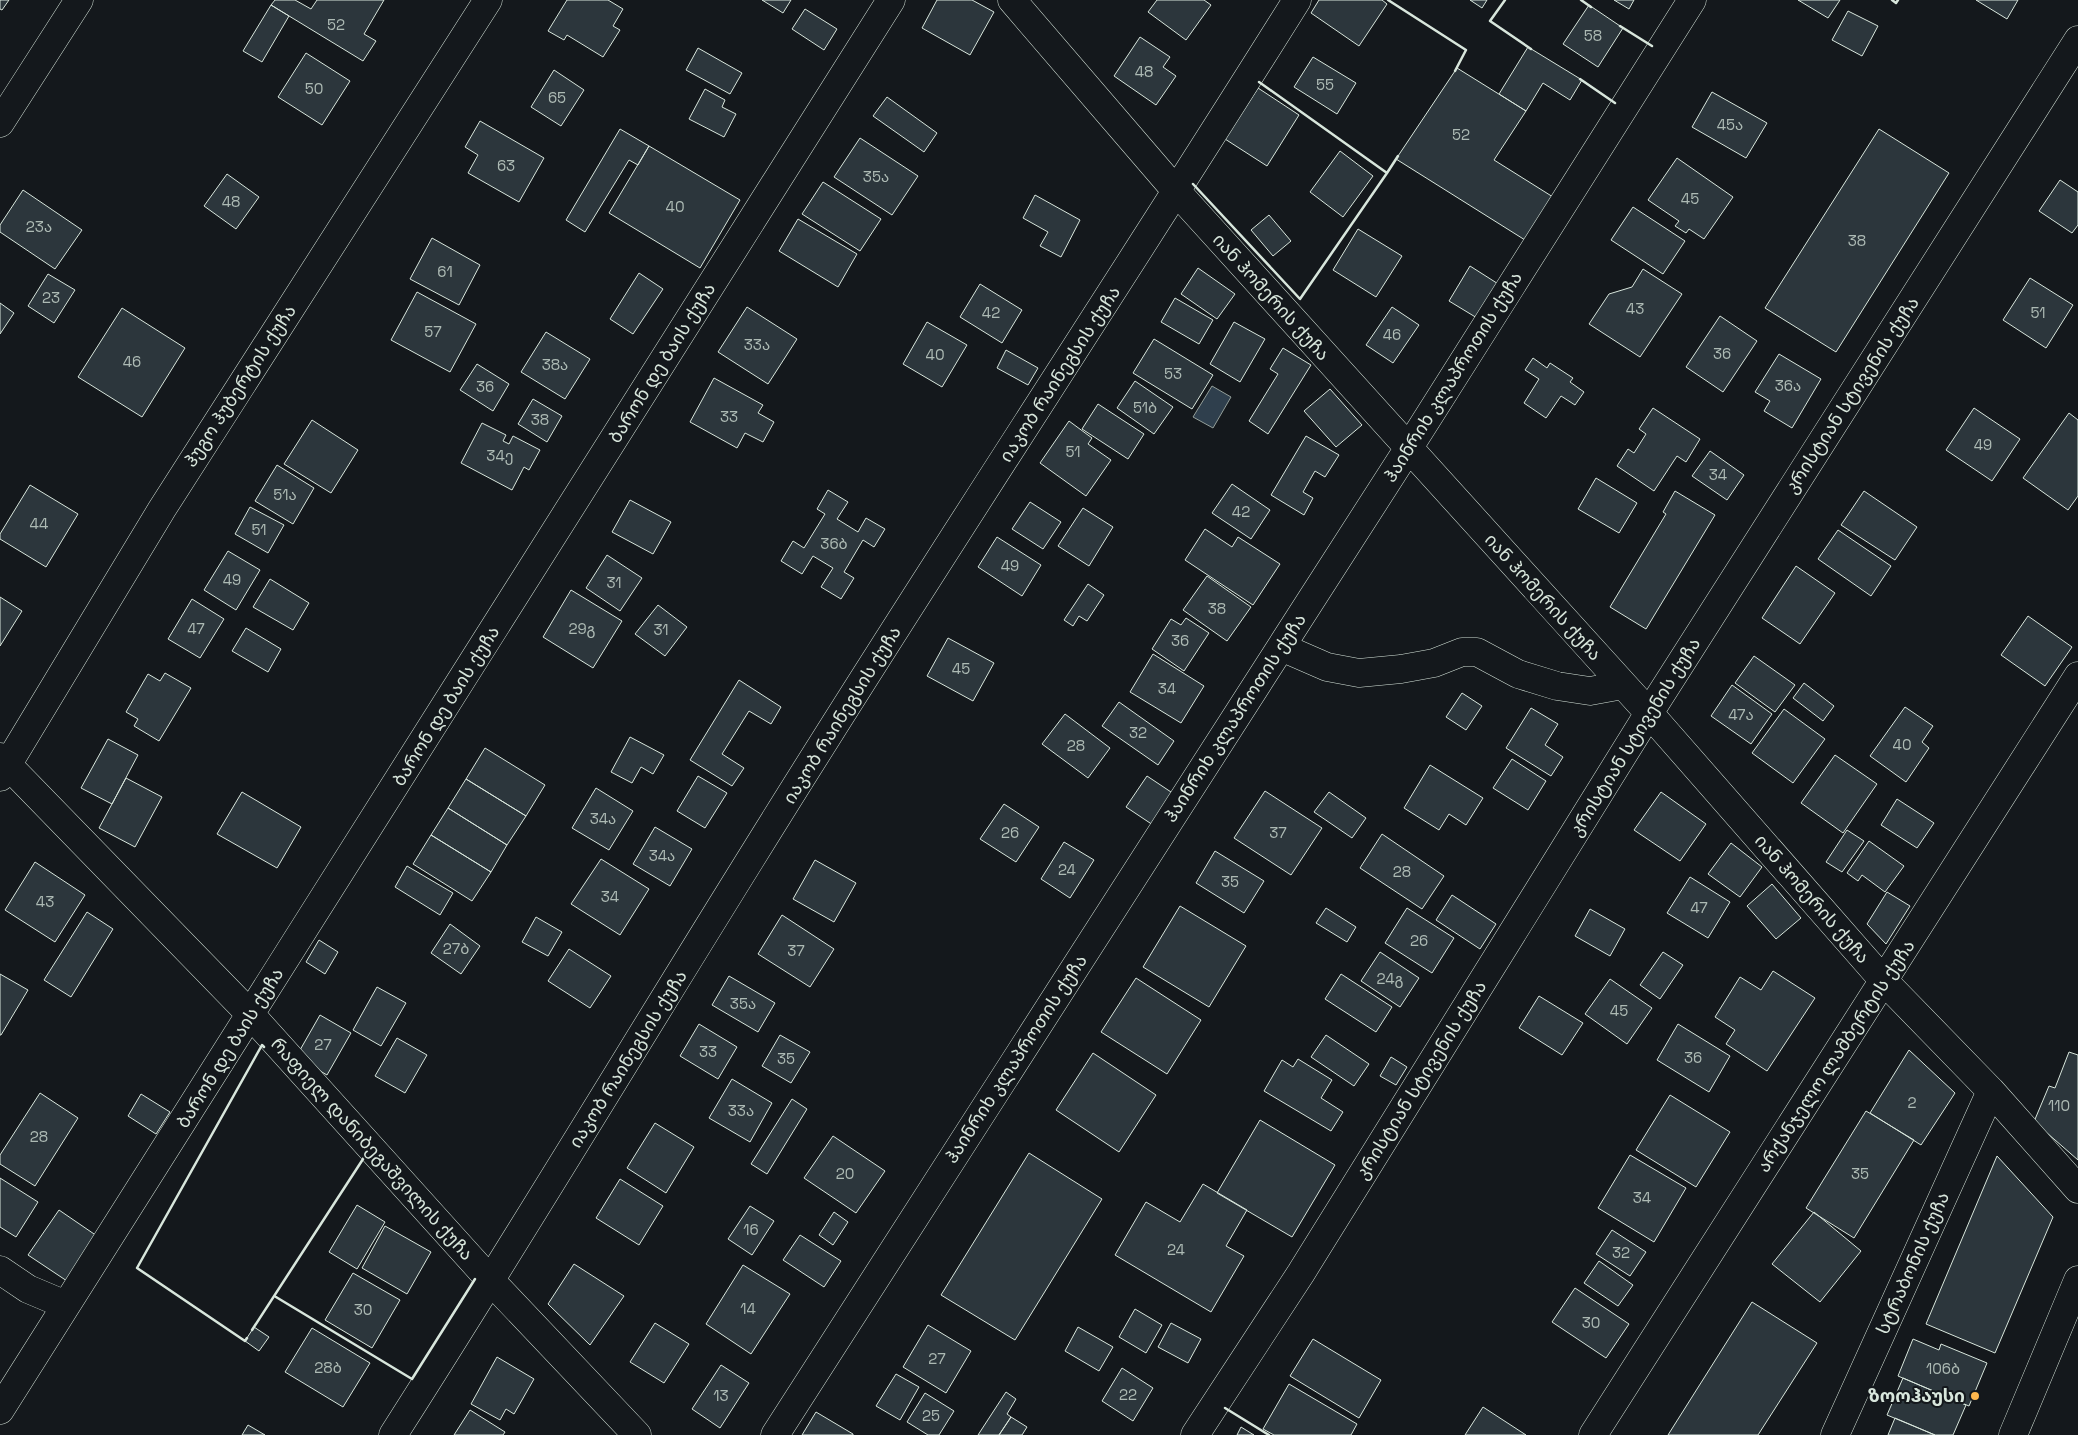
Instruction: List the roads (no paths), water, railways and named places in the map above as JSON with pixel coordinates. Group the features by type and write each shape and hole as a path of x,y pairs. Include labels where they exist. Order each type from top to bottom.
{"street":[{"path":"0,123 79,0"},
{"name":"ჰუგო ჰუბერტის ქუჩა","path":"3,767 162,509 488,0"},
{"name":"ბარონ დე ბაის ქუჩა","path":"0,1410 891,0"},
{"name":"იან ჰომერის ქუჩა","path":"1012,0 1176,192 1649,713 1884,981 1991,1091 2078,1189"},
{"name":"იაკობ რაინეგსის ქუჩა","path":"393,1435 491,1281 824,741 1297,0"},
{"name":"ჰაინრიხ კლაპროთის ქუჩა","path":"775,1435 1281,648 1692,0"},
{"name":"კრისტიან სტივენის ქუჩა","path":"1195,1435 1301,1273 1649,713 2078,40"},
{"path":"1281,648 1327,667 1359,673 1401,669 1434,663 1462,652 1477,652 1518,674 1558,686 1590,691 1623,685"},
{"name":"არქანჯელო ლამბერტის ქუჩა","path":"1593,1435 2078,676"},
{"name":"რაფიელ დანიბეგაშვილის ქუჩა","path":"3,767 251,1015 491,1281 637,1435"},
{"name":"სტრაბონის ქუჩა","path":"1835,1435 1991,1091"},
{"path":"0,1270 28,1289 66,1306"},
{"path":"2013,1435 2078,1280"}],"water":[{"path":"1212,386 1231,397 1213,428 1193,417"}],"place":[{"name":"ზოოჰაუსი","path":"1975,1396"}]}
